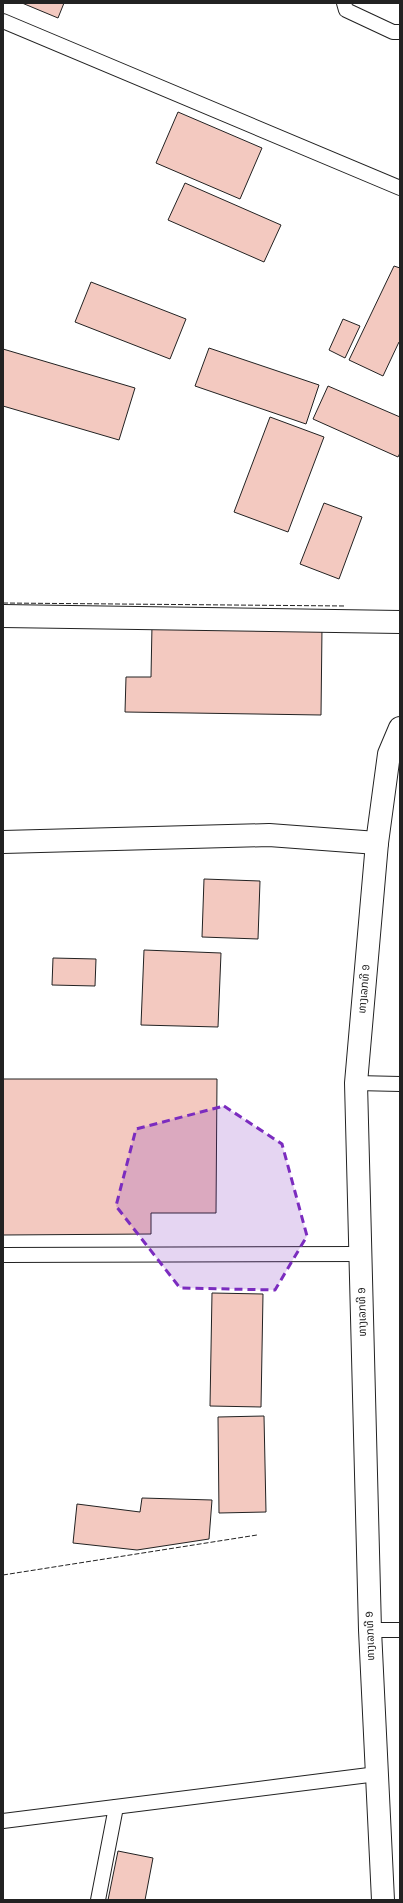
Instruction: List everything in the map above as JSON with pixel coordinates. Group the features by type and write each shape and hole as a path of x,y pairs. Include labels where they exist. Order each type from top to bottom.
{"main road":[{"path":"3,616 400,622"},
{"name":"ທາງເລກທີ 9","path":"383,1900 370,1630 356,1083 377,843 389,754 400,728"},
{"path":"3,842 269,835 377,843"}],"lane":[{"path":"344,3 346,10 393,32 400,32"},
{"path":"3,20 400,188"},
{"path":"356,1083 400,1084"},
{"path":"3,1255 360,1254"},
{"path":"370,1630 400,1630"},
{"path":"3,1821 377,1774"},
{"path":"98,1900 116,1807"}],"highlighted area":[{"path":"224,1106 282,1144 307,1236 275,1290 180,1288 116,1206 136,1129"}],"building":[{"path":"22,3 64,3 58,18"},
{"path":"178,112 262,148 240,199 156,163"},
{"path":"185,183 281,225 264,262 168,220"},
{"path":"394,266 400,268 400,343 399,342 383,376 349,360"},
{"path":"91,282 186,319 170,359 75,322"},
{"path":"343,319 360,326 345,358 329,350"},
{"path":"209,348 319,385 306,424 195,386"},
{"path":"3,349 135,388 119,440 3,406"},
{"path":"328,386 400,417 400,453 398,457 313,419"},
{"path":"270,417 324,437 288,532 234,512"},
{"path":"324,503 362,517 339,579 300,564"},
{"path":"152,625 322,628 321,715 125,712 126,677 151,677"},
{"path":"204,879 260,881 258,939 202,937"},
{"path":"144,950 221,953 218,1027 141,1025"},
{"path":"53,958 96,959 95,986 52,985"},
{"path":"3,1079 217,1079 216,1213 151,1213 151,1234 3,1235"},
{"path":"212,1293 263,1294 261,1407 210,1406"},
{"path":"264,1416 266,1512 219,1513 218,1417"},
{"path":"142,1498 212,1500 209,1539 137,1550 73,1543 77,1504 140,1512"},
{"path":"118,1851 153,1858 145,1900 108,1900"}],"fence":[{"path":"3,603 346,606"},
{"path":"3,1575 257,1535"}]}
